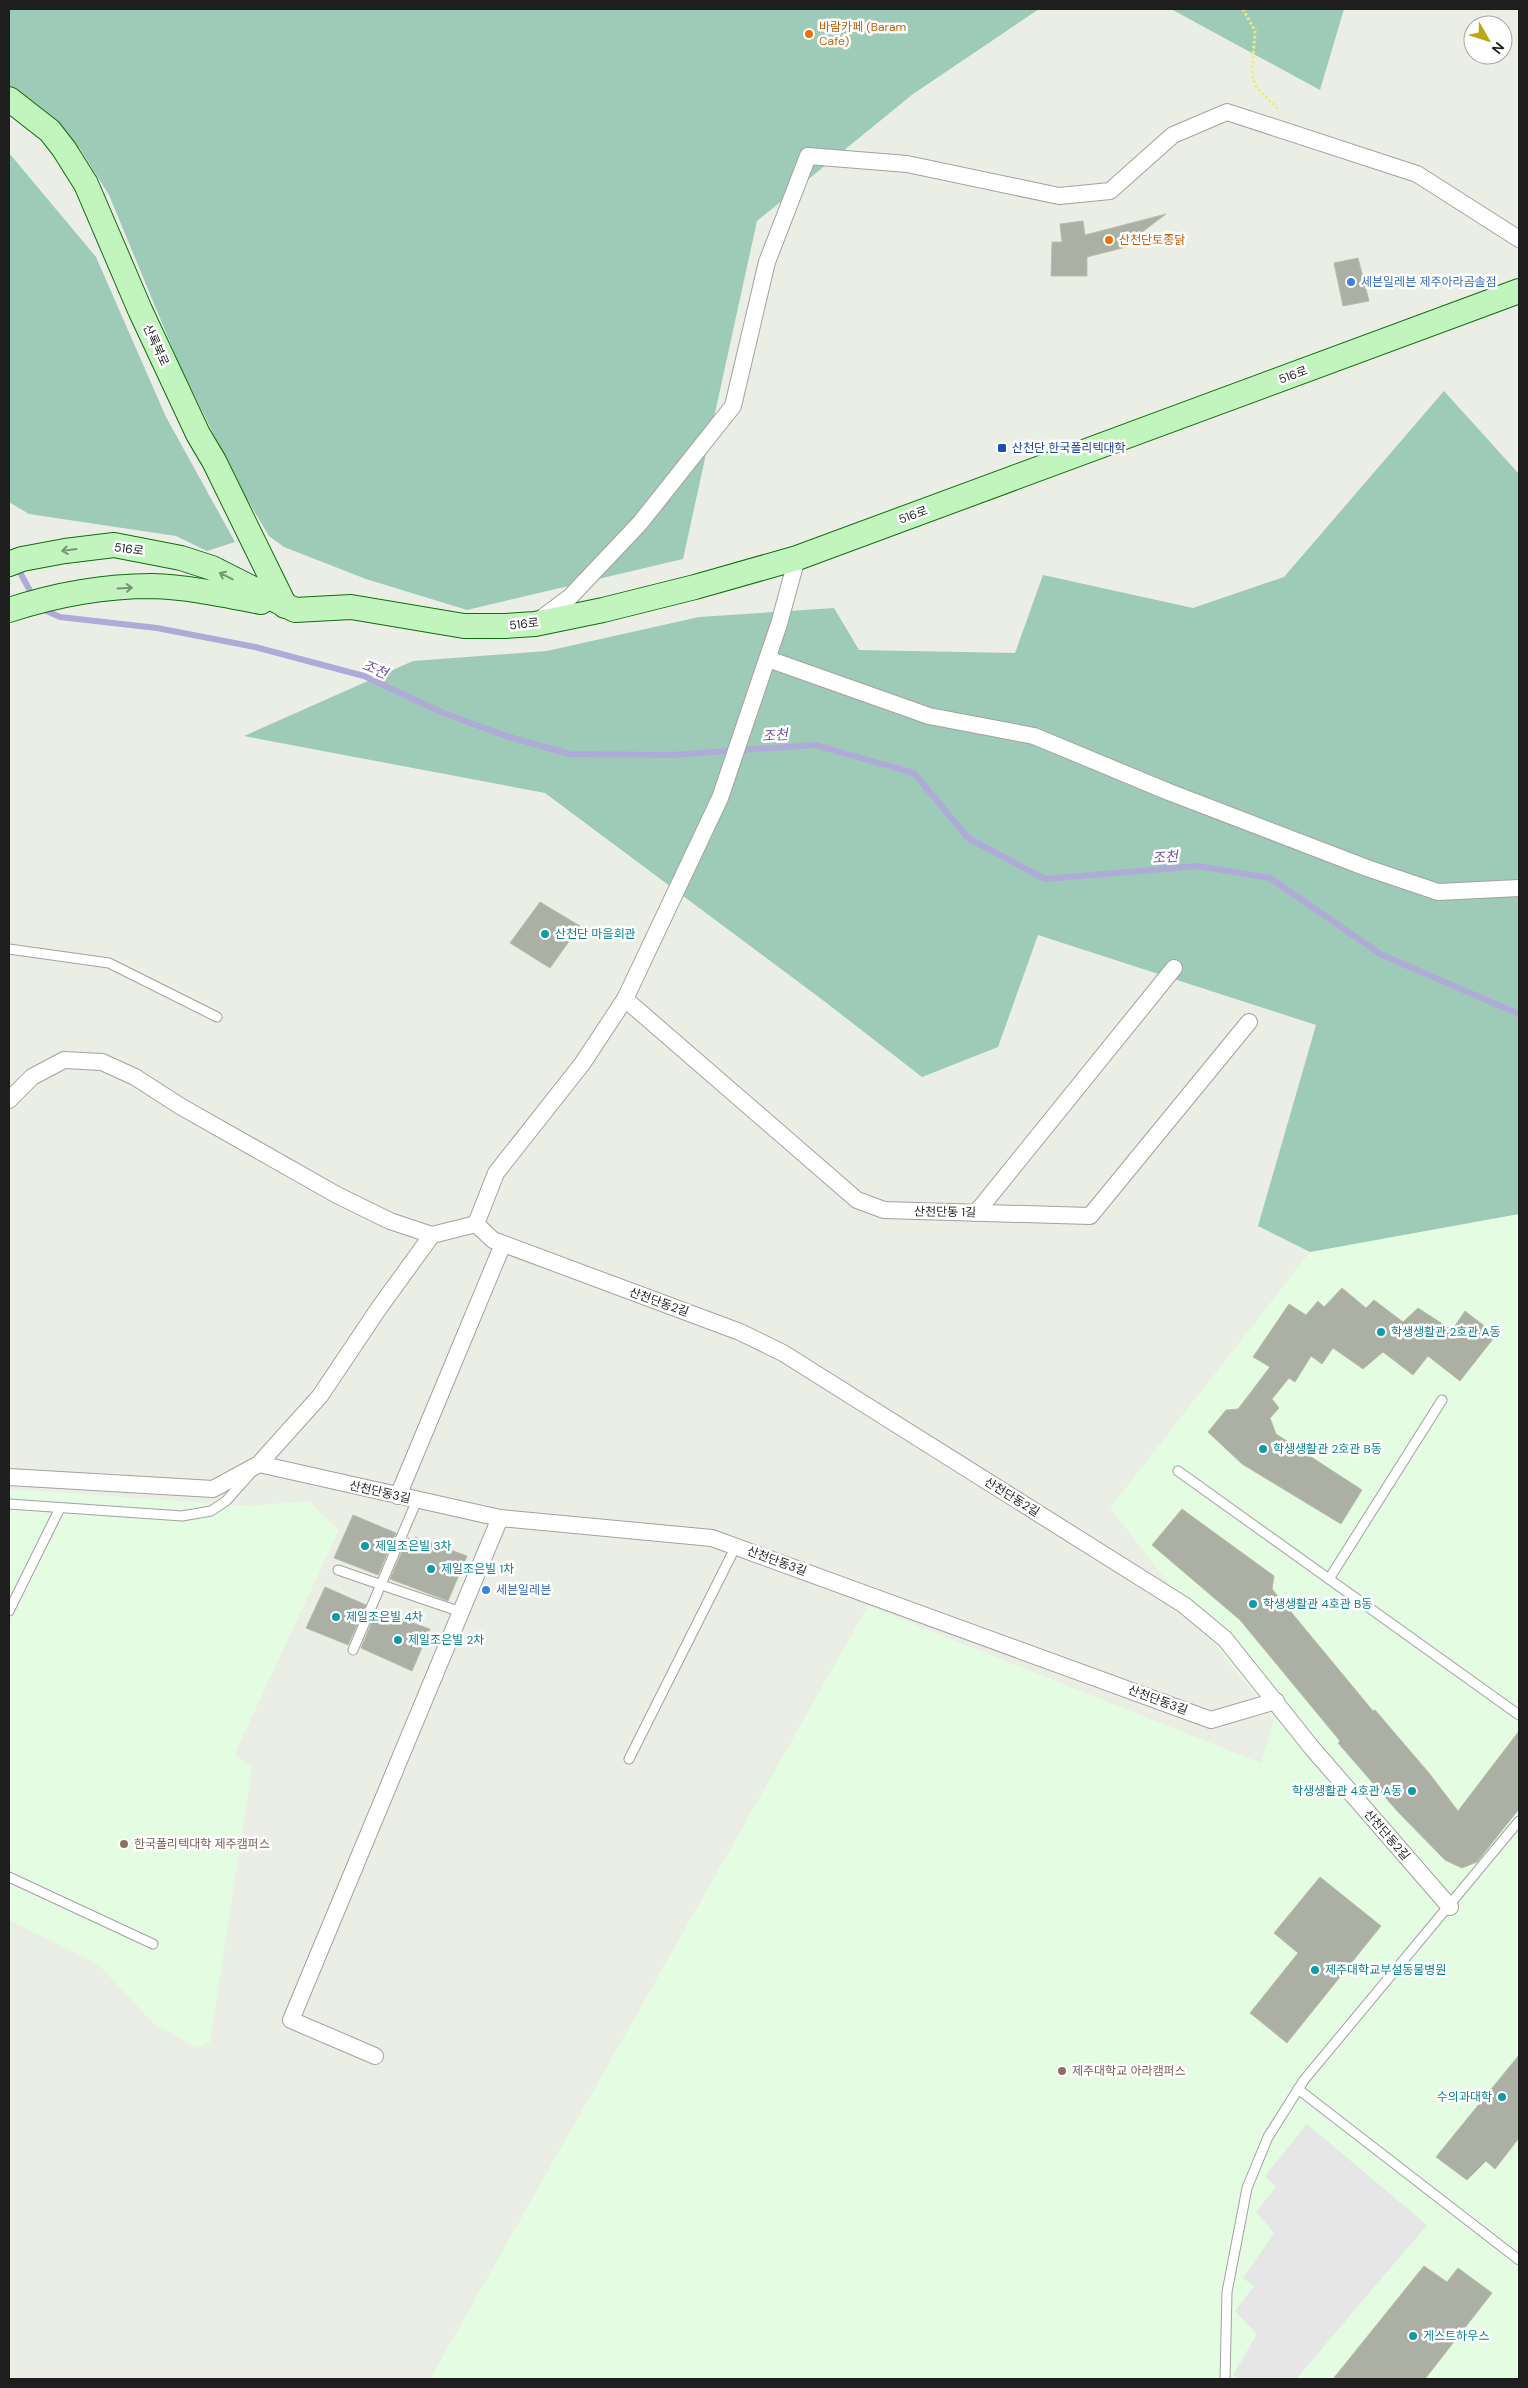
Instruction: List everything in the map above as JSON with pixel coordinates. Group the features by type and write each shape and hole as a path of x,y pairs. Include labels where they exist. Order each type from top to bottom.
{"main road":[{"name":"산록북로","path":"9,99 50,131 86,184 144,319 198,434 214,461 285,606"},
{"name":"516로","path":"15,561 114,545 181,558 212,568 295,610 351,607 464,626 535,624 685,590 797,558 1519,291"},
{"name":"516로","path":"9,610 42,599 102,589 152,586 195,590 285,606"}],"street":[{"path":"535,624 570,597 640,523 733,406 767,262 808,156 907,164 1059,196 1110,190 1173,135 1227,112 1417,174 1519,239"},
{"path":"9,1100 32,1078 64,1060 102,1062 135,1077 180,1106 337,1195 390,1222 432,1235 476,1224 496,1173 582,1064 625,999 720,798 768,658 797,558"},
{"path":"768,658 929,716 1034,736 1169,792 1367,868 1438,892 1519,888"},
{"path":"976,1213 1174,968"},
{"name":"산천단동 1길","path":"625,999 857,1200 884,1210 1090,1216 1249,1022"},
{"name":"산천단동2길","path":"476,1224 493,1240 502,1244 740,1332 783,1353 1184,1605 1225,1640 1312,1748 1450,1907"},
{"path":"9,1477 214,1489 259,1464 320,1396 378,1308 432,1235"},
{"path":"398,1496 502,1244"},
{"name":"산천단동3길","path":"259,1464 500,1518 712,1538 1211,1720 1276,1701"},
{"path":"375,2056 290,2020 500,1518"}],"lane":[{"path":"9,949 108,963 217,1017"},
{"path":"1329,1579 1442,1400"},
{"path":"9,1504 182,1516 211,1511 226,1501 259,1464"},
{"path":"1178,1471 1519,1715"},
{"path":"353,1650 417,1500"},
{"path":"9,1611 60,1508"},
{"path":"629,1759 736,1546"},
{"path":"338,1570 461,1612"},
{"path":"1225,2379 1227,2292 1247,2188 1268,2137 1298,2089 1519,1822"},
{"path":"9,1877 152,1944"},
{"path":"1298,2089 1519,2260"}],"path":[{"path":"1243,9 1255,31 1252,74 1256,87 1282,112"}],"shaded area":[{"path":"9,9 1039,9 913,94 757,221 683,559 467,610 366,579 284,547 269,536 239,486 179,364 109,195 80,149 35,106 9,87"},
{"path":"1171,9 1344,9 1320,90"},
{"path":"9,153 96,257 166,417 235,542 207,551 176,536 29,514 9,502"},
{"path":"1444,391 1519,474 1519,1214 1310,1252 1258,1226 1316,1025 1038,935 998,1047 922,1077 824,1001 545,793 244,736 413,661 547,651 699,617 834,608 859,650 1015,653 1043,575 1193,608 1284,577"},
{"name":"제주대학교 아라캠퍼스","path":"1519,1195 1519,2379 430,2379 868,1606 1261,1763 1274,1720 1110,1508 1310,1252"},
{"name":"한국폴리텍대학 제주캠퍼스","path":"9,1489 251,1506 309,1501 339,1530 234,1755 252,1767 210,2042 197,2048 153,2023 98,1964 9,1920"},
{"path":"1307,2124 1427,2225 1296,2379 1238,2379 1233,2375 1257,2334 1235,2311 1254,2286 1243,2278 1274,2233 1256,2212 1276,2187 1265,2176"}],"building":[{"path":"1166,214 1129,242 1130,246 1087,257 1087,276 1051,276 1052,242 1062,242 1060,224 1083,221 1085,235"},
{"name":"세븐일레븐 제주아라곰솔점","path":"1358,258 1369,301 1343,306 1334,263"},
{"name":"산천단 마을회관","path":"540,902 580,926 550,968 510,943"},
{"path":"1342,1288 1366,1308 1374,1300 1403,1322 1418,1308 1452,1330 1465,1311 1496,1335 1460,1381 1428,1356 1413,1375 1383,1352 1363,1369 1333,1348 1322,1364 1311,1356 1295,1382 1289,1378 1272,1399 1279,1408 1270,1418 1276,1434 1362,1490 1341,1524 1242,1464 1208,1432 1226,1410 1238,1409 1270,1367 1253,1357 1289,1304 1306,1315 1318,1301 1324,1307"},
{"path":"1182,1509 1274,1576 1272,1589 1373,1711 1375,1710 1429,1773 1458,1811 1519,1731 1519,1809 1477,1862 1462,1868 1445,1860 1398,1812 1338,1743 1340,1741 1240,1620 1152,1545"},
{"name":"제일조은빌 3차","path":"353,1515 396,1533 378,1575 334,1558"},
{"name":"제일조은빌 1차","path":"415,1537 467,1556 448,1601 390,1579 408,1538 413,1540"},
{"name":"제일조은빌 4차","path":"325,1587 366,1605 348,1645 306,1628"},
{"name":"제일조은빌 2차","path":"377,1610 430,1629 412,1671 361,1648"},
{"name":"제주대학교부설동물병원","path":"1320,1877 1381,1926 1287,2043 1250,2013 1298,1953 1274,1933"},
{"name":"수의과대학","path":"1519,2055 1519,2138 1495,2169 1486,2161 1467,2180 1436,2157"},
{"name":"게스트하우스","path":"1424,2266 1447,2282 1458,2268 1492,2293 1425,2379 1333,2379"}],"waterway":[{"name":"조천","path":"17,567 34,598"},
{"name":"조천","path":"40,608 60,617 157,628 255,647 364,676 441,712 506,736 570,754 672,755 815,745 914,773 968,838 1045,879 1198,866 1270,878 1382,955 1519,1014"}],"place":[{"name":"바람카페 (Baram Cafe)","path":"809,34"},
{"name":"산천단토종닭","path":"1109,240"},
{"name":"세븐일레븐 제주아라곰솔점","path":"1351,282"},
{"name":"산천단 한국폴리텍대학","path":"1002,448"},
{"name":"산천단 마을회관","path":"545,934"},
{"name":"학생생활관 2호관 A동","path":"1381,1332"},
{"name":"학생생활관 2호관 B동","path":"1263,1449"},
{"name":"제일조은빌 3차","path":"365,1546"},
{"name":"제일조은빌 1차","path":"431,1569"},
{"name":"세븐일레븐","path":"486,1590"},
{"name":"학생생활관 4호관 B동","path":"1253,1604"},
{"name":"제일조은빌 4차","path":"336,1617"},
{"name":"제일조은빌 2차","path":"398,1640"},
{"name":"학생생활관 4호관 A동","path":"1412,1791"},
{"name":"한국폴리텍대학 제주캠퍼스","path":"124,1844"},
{"name":"제주대학교부설동물병원","path":"1315,1970"},
{"name":"제주대학교 아라캠퍼스","path":"1062,2071"},
{"name":"수의과대학","path":"1502,2097"},
{"name":"게스트하우스","path":"1413,2336"}]}
